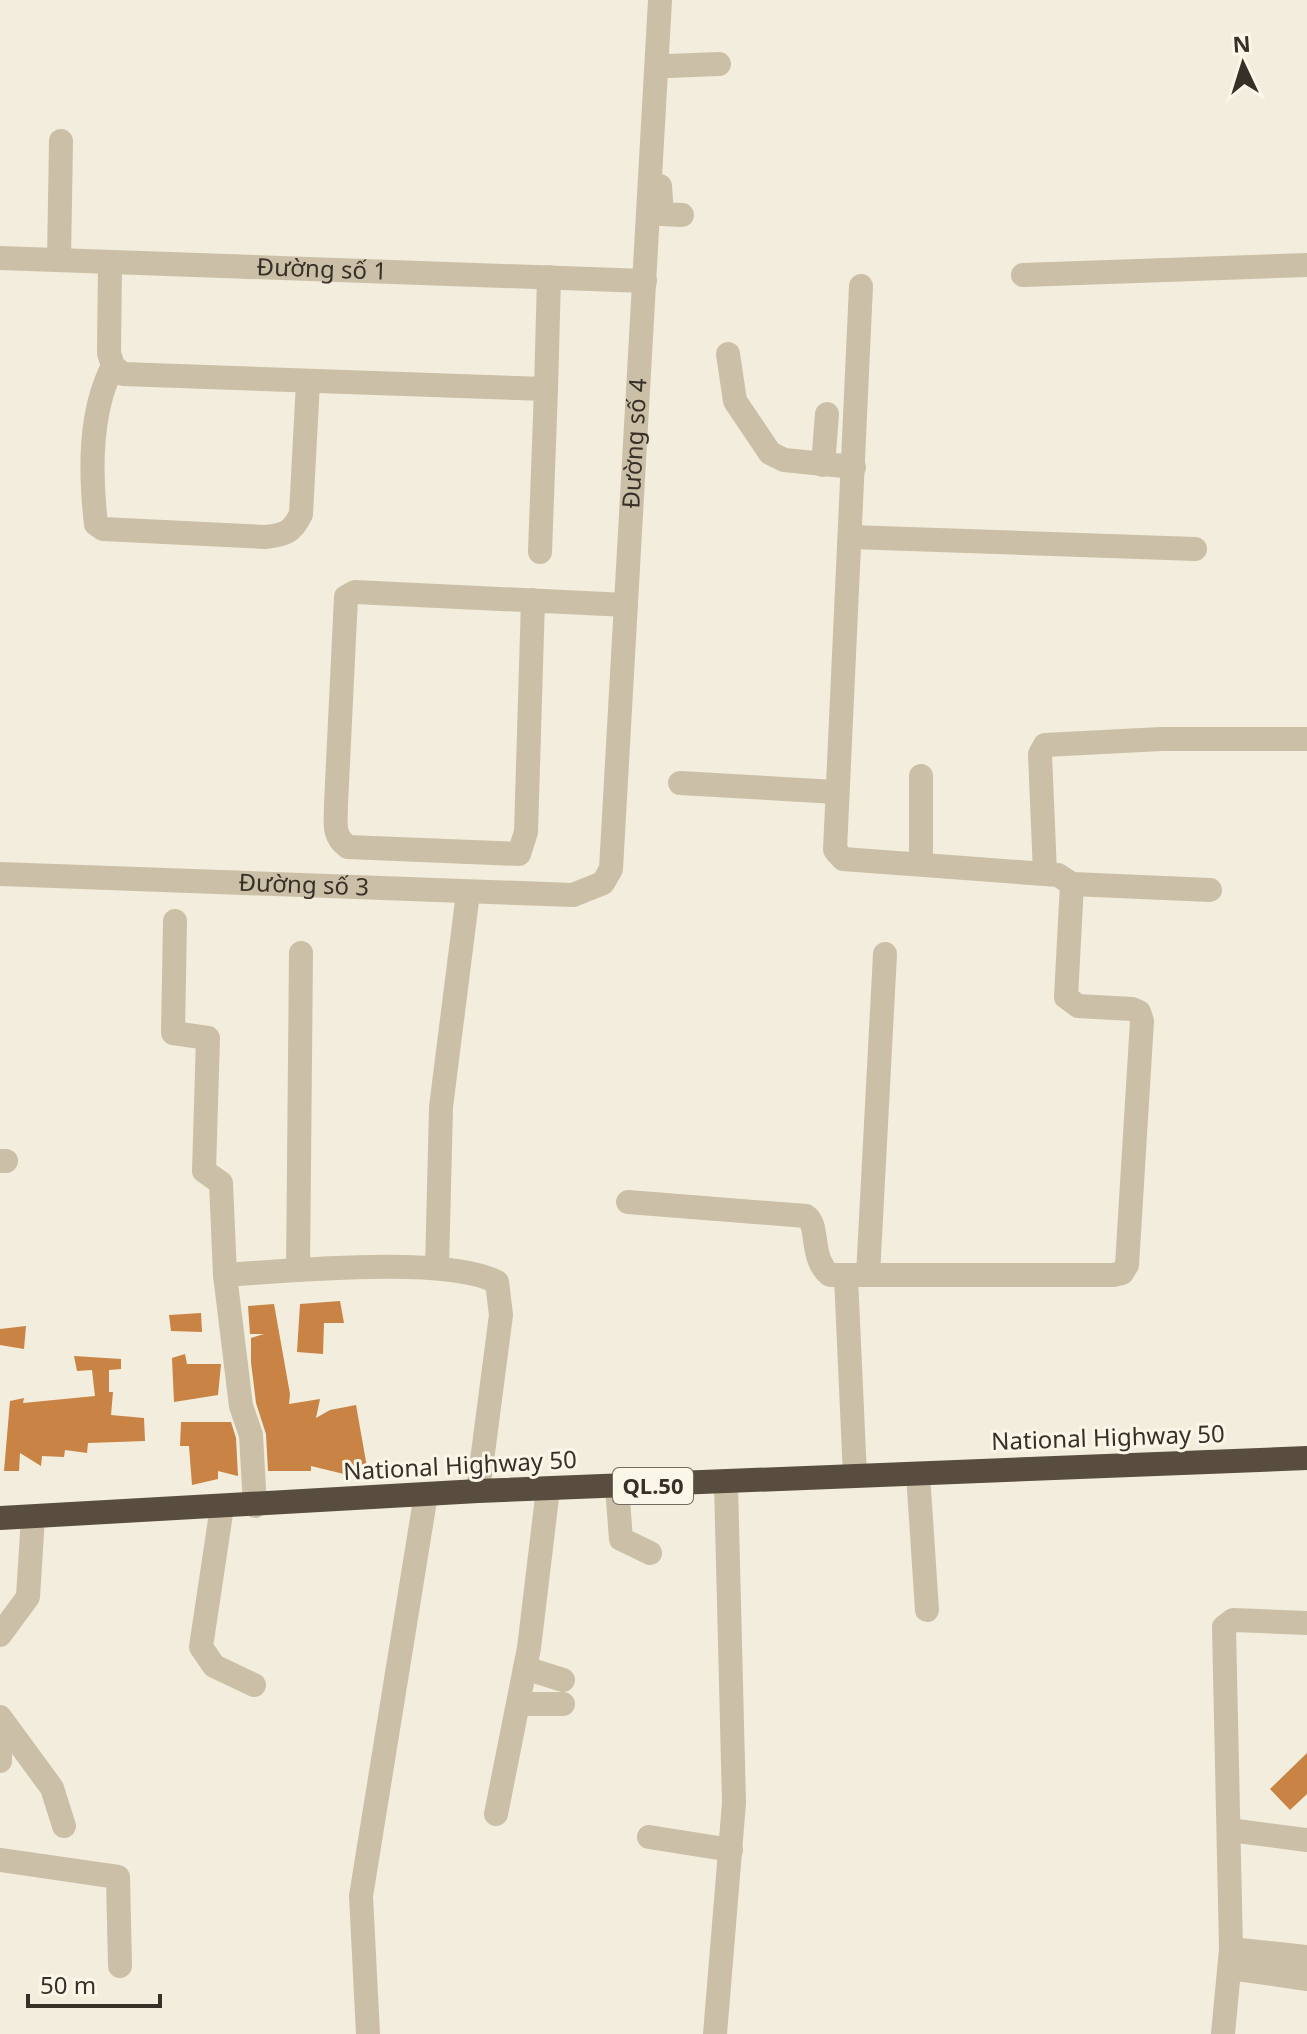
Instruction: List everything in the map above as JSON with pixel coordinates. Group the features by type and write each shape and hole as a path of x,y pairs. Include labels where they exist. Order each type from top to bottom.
{"highway":[{"name":"National Highway 50","path":"0,1518 478,1491 1307,1458"}],"street":[{"name":"Đường số 4","path":"603,883 611,869 660,0"},
{"path":"671,0 659,198 662,214 682,215"},
{"path":"668,66 719,64"},
{"path":"59,260 61,141"},
{"name":"Đường số 1","path":"0,258 645,281"},
{"path":"110,262 109,353 113,366 123,374 546,389"},
{"path":"1023,275 1307,265"},
{"path":"540,552 549,277"},
{"path":"628,1202 806,1216 813,1224 814,1246 824,1270 857,1276 1113,1275 1122,1273 1127,1265 1142,1021 1139,1012 1132,1009 1078,1006 1066,997 1072,884 1067,877 1045,873 843,859 837,855 833,843 851,537 861,286"},
{"path":"728,354 735,401 770,453 784,460 854,467"},
{"path":"113,366 102,388 95,415 94,508 96,524 103,529 265,537 284,535 295,527 301,514 308,382"},
{"path":"823,465 827,414"},
{"path":"851,537 1195,549"},
{"path":"533,600 526,832 519,854 348,847 340,842 335,832 346,597 355,592 533,600 626,605"},
{"path":"1045,873 1040,754 1045,745 1161,739 1307,739"},
{"path":"921,776 921,864"},
{"path":"680,783 836,792"},
{"name":"Đường số 3","path":"0,874 573,895 603,883"},
{"path":"1072,884 1210,890"},
{"path":"437,1268 442,1095 468,893"},
{"path":"175,921 173,1033 208,1038 204,1171 221,1183 225,1275 241,1406 251,1435 255,1506"},
{"path":"298,1270 301,953"},
{"path":"855,1476 857,1276 885,954"},
{"path":"225,1275 298,1270 437,1268 489,1278 499,1288 501,1315 478,1491"},
{"path":"918,1474 927,1610"},
{"path":"715,2034 734,1803 726,1483"},
{"path":"617,1487 621,1539 650,1553"},
{"path":"496,1814 525,1668 548,1489"},
{"path":"368,2034 361,1896 426,1494"},
{"path":"222,1507 201,1647 214,1666 254,1685"},
{"path":"0,1635 28,1597 33,1517"},
{"path":"1223,2034 1230,1958 1224,1627 1233,1620 1307,1623"},
{"path":"519,1704 563,1692 525,1668"},
{"path":"0,1717 52,1788 64,1826"},
{"path":"0,1739 0,1761"},
{"path":"1229,1830 1307,1840"},
{"path":"649,1837 731,1850"},
{"path":"0,1860 93,1870 118,1877 120,1966"},
{"path":"1230,1958 1307,1957"},
{"path":"1230,1958 1307,1979"}],"building":[{"path":"340,1301 344,1323 324,1323 323,1354 297,1352 300,1304"},
{"path":"274,1304 290,1394 289,1404 320,1399 316,1418 330,1410 356,1405 368,1473 348,1475 311,1466 311,1471 268,1471 266,1434 256,1403 251,1362 251,1338 264,1334 250,1334 248,1306"},
{"path":"201,1313 202,1332 171,1331 169,1315"},
{"path":"26,1326 24,1349 0,1345 0,1329"},
{"path":"185,1354 187,1364 221,1364 218,1395 174,1402 172,1358"},
{"path":"74,1356 121,1359 121,1369 109,1370 109,1392 113,1392 111,1415 144,1418 145,1441 88,1443 87,1453 65,1450 64,1457 42,1456 41,1466 20,1453 19,1471 4,1471 10,1401 24,1398 23,1403 95,1396 92,1370 77,1371"},
{"path":"181,1422 231,1422 236,1438 238,1476 218,1471 218,1479 192,1485 189,1446 180,1446"},
{"path":"1307,1753 1307,1794 1290,1810 1270,1789"}]}
